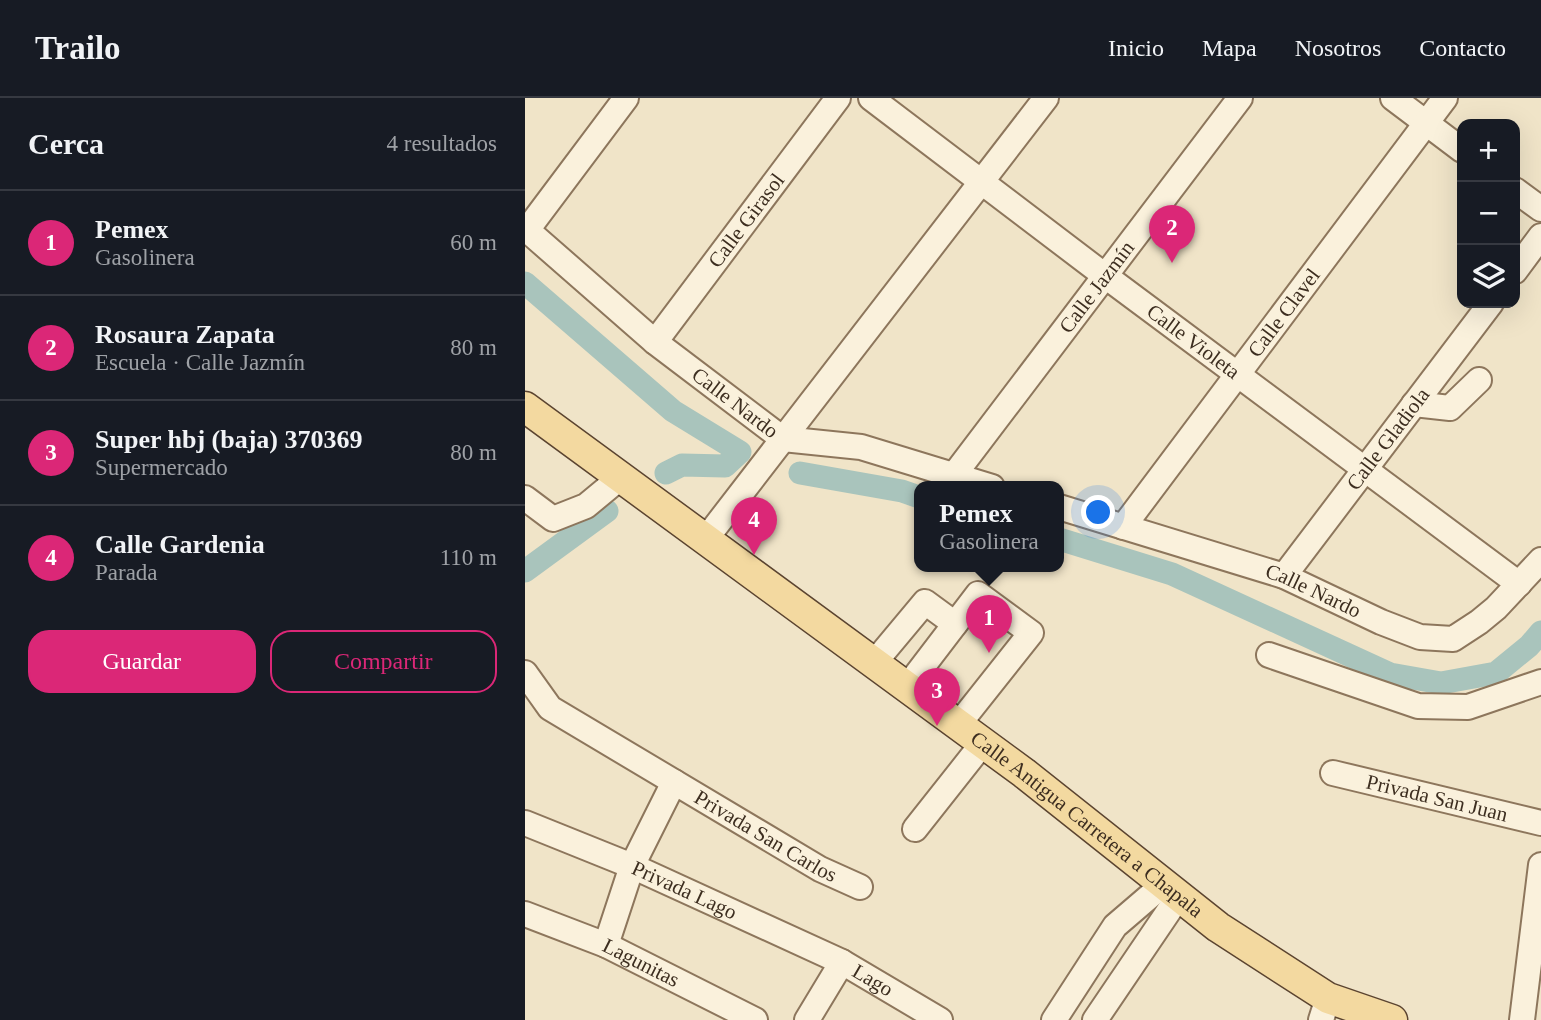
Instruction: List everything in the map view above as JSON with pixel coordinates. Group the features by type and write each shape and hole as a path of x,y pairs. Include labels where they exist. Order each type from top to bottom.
{"main road":[{"name":"Calle Antigua Carretera a Chapala","path":"525,407 1024,773 1325,1009 1392,1020"}],"street":[{"path":"526,228 626,98"},
{"name":"Calle Girasol","path":"655,342 838,98"},
{"name":"Calle Violeta","path":"871,98 1519,583"},
{"path":"705,540 1046,98"},
{"name":"Calle Jazmín","path":"954,475 1240,98"},
{"path":"1393,98 1457,146"},
{"name":"Calle Clavel","path":"1123,527 1445,98"},
{"path":"1520,194 1541,209"},
{"name":"Calle Nardo","path":"526,228 655,342 783,439 861,447 973,481"},
{"path":"1520,264 1541,236"},
{"name":"Calle Gladiola","path":"1284,576 1487,308"},
{"path":"1414,404 1450,408 1479,380"},
{"path":"525,498 553,519 586,506 621,477"},
{"name":"Calle Nardo","path":"1064,509 1284,576 1381,622 1420,637 1454,639 1496,608 1541,560"},
{"path":"907,687 978,594 1031,633 958,725"},
{"path":"874,663 925,602 955,624"},
{"path":"1269,655 1418,706 1468,707 1541,682"},
{"name":"Privada San Carlos","path":"525,673 550,708 820,869 860,887"},
{"path":"915,829 983,743"},
{"name":"Privada San Juan","path":"1333,774 1541,823"},
{"name":"Privada San Carlos","path":"606,945 632,866 674,782"},
{"name":"Privada Lago","path":"525,822 632,866 842,962"},
{"path":"1522,1020 1541,865"},
{"path":"1054,1020 1115,926 1172,890"},
{"path":"1095,1020 1172,890"},
{"name":"Lagunitas","path":"525,914 606,945 755,1020"},
{"path":"807,1020 842,962"},
{"name":"Lago","path":"842,962 940,1020"}],"waterway":[{"path":"525,283 673,411 740,452 725,466 682,465 666,473"},
{"path":"800,473 914,495"},
{"path":"525,571 607,511"},
{"path":"1064,541 1172,574 1390,674 1441,683 1496,673 1529,646 1541,632"}],"place":[{"name":"Rosaura Zapata","path":"1172,263"},
{"name":"Calle Gardenia","path":"754,555"},
{"name":"Pemex","path":"989,653"},
{"name":"Super hbj (baja) 370369","path":"937,726"}]}
